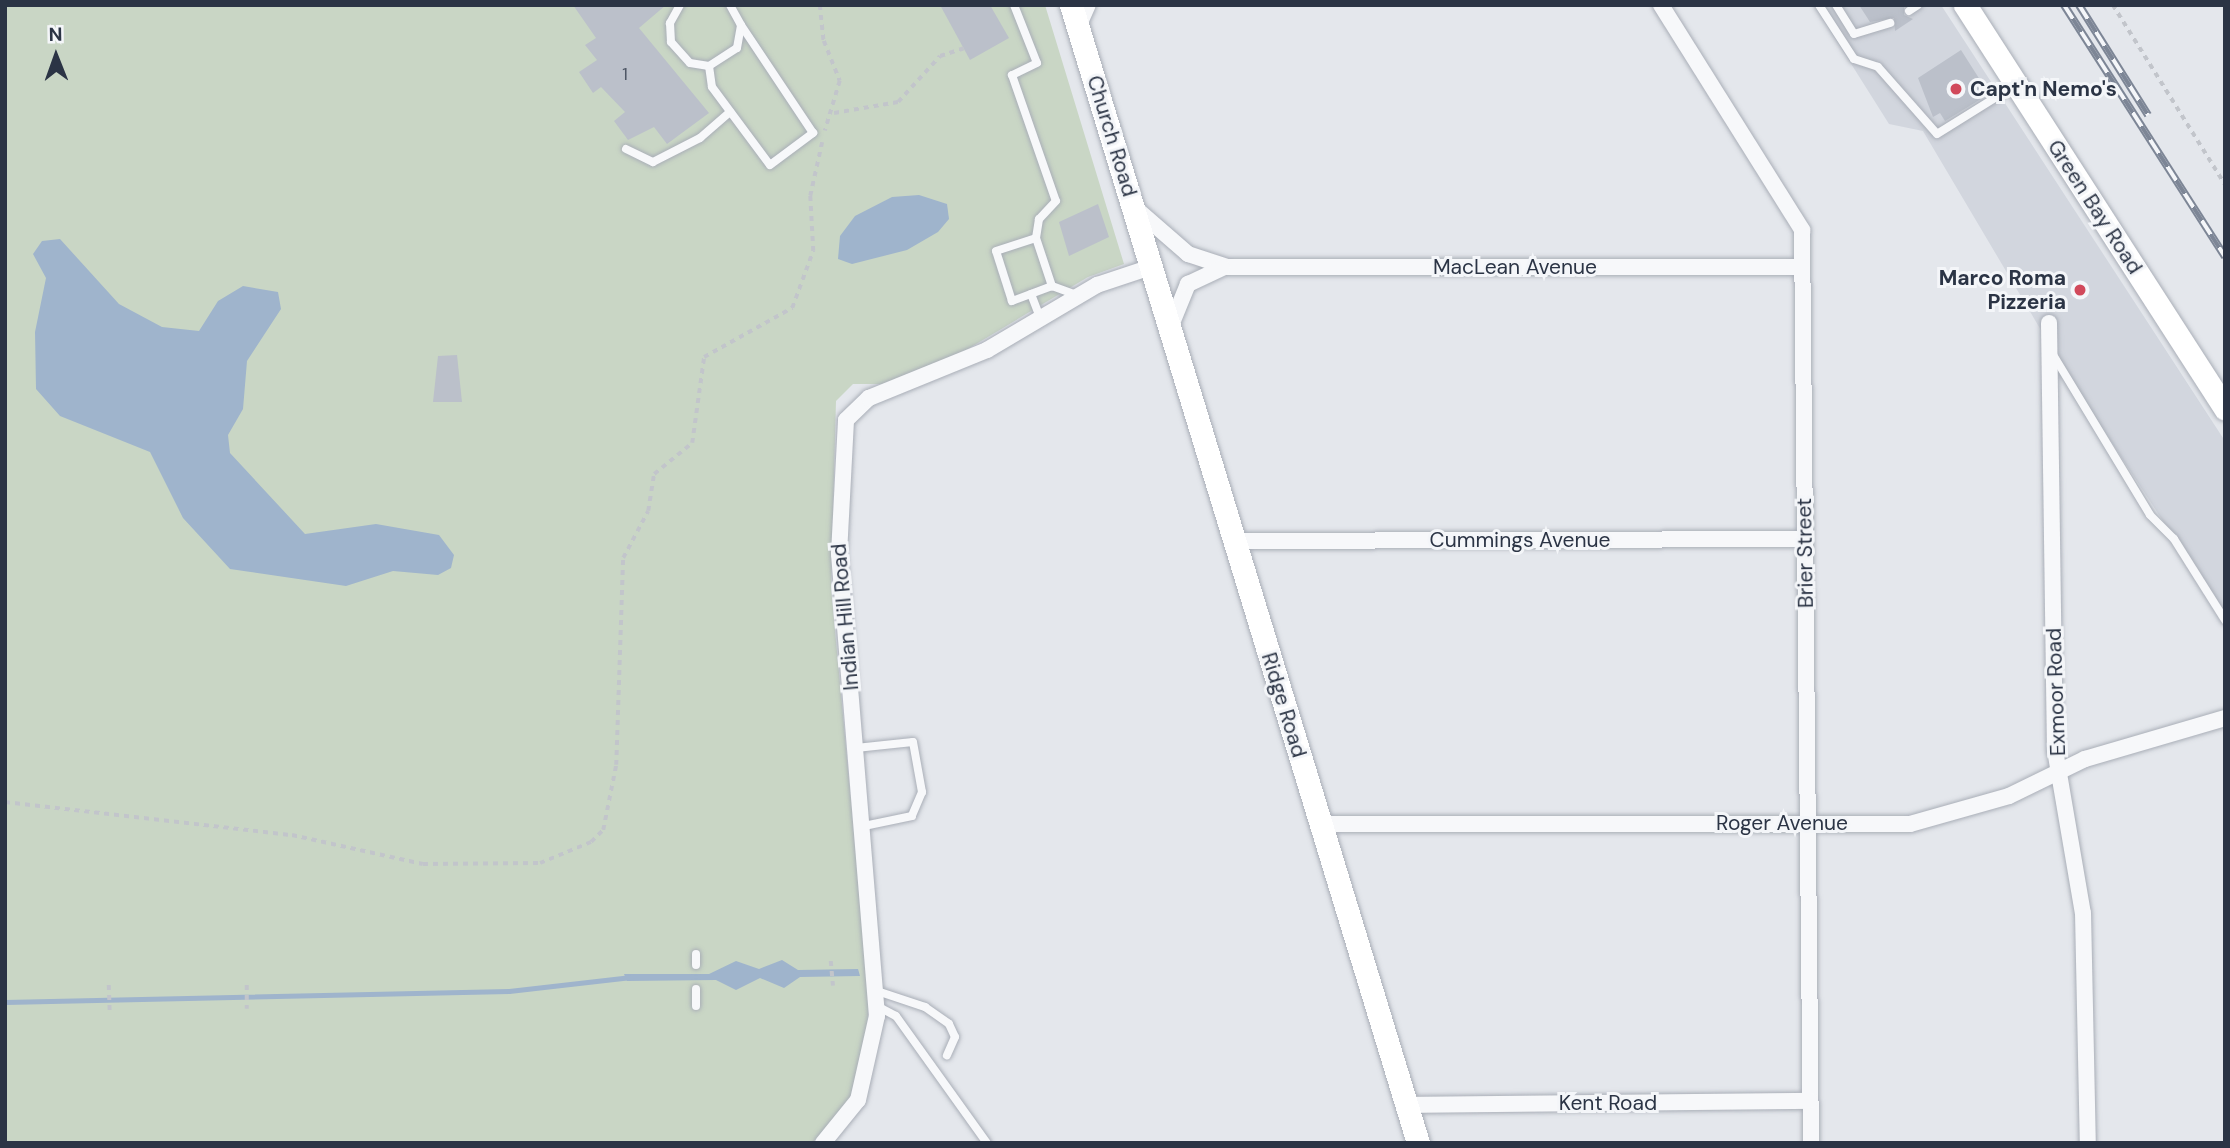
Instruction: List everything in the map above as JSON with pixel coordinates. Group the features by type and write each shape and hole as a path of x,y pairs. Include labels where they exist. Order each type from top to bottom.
{"street":[{"path":"1075,16 1088,5"},
{"name":"Brier Street","path":"1661,5 1799,218 1811,1143"},
{"name":"Green Bay Road","path":"1965,5 2225,409"},
{"name":"Church Road","path":"1075,16 1151,267"},
{"name":"MacLean Avenue","path":"1133,206 1188,254 1227,267 1801,267"},
{"name":"Indian Hill Road","path":"823,1143 858,1100 874,1048 877,999 864,826 838,554 846,420 869,398 927,379 1077,295 1151,267"},
{"name":"Ridge Road","path":"1151,267 1418,1143"},
{"name":"MacLean Avenue","path":"1170,328 1188,284 1227,267"},
{"name":"Exmoor Road","path":"2049,323 2060,775 2083,913 2088,1143"},
{"name":"Cummings Avenue","path":"1234,541 1805,539"},
{"name":"Roger Avenue","path":"1321,824 1940,819 2060,775 2085,759 2225,718"},
{"name":"Kent Road","path":"1406,1105 1810,1101"}],"lane":[{"path":"709,66 712,87 769,165 813,133 730,5"},
{"path":"1014,5 1037,63 1012,75 1056,201 1039,219 1036,238 1052,286"},
{"path":"1819,5 1854,59 1878,67 1937,134 2016,85"},
{"path":"1836,5 1854,34 1890,23"},
{"path":"1909,11 1918,5"},
{"path":"679,6 670,23 676,51 690,63 709,66 737,48 741,25"},
{"path":"626,149 653,162 700,138 730,112"},
{"path":"1036,238 996,251 1012,301 1052,286 1077,295"},
{"path":"1031,294 1040,318"},
{"path":"2050,348 2150,515 2174,540 2225,620"},
{"path":"856,748 913,742 922,792 912,816 864,826"},
{"path":"695,954 696,965"},
{"path":"696,989 696,1006"},
{"path":"877,999 925,1007 949,1024 955,1037 947,1055"},
{"path":"877,999 896,1016 988,1143"}],"path":[{"path":"5,802 292,835 424,864 540,863 592,842 603,830 616,765 624,558 648,511 654,474 692,443 704,357 792,308 813,251 810,196 834,113 840,81 822,34 820,5"},
{"path":"2113,5 2225,184"},
{"path":"834,113 898,102 940,56 964,48"},
{"path":"831,961 833,986"},
{"path":"109,985 110,1011"},
{"path":"247,985 247,1009"}],"shaded area":[{"path":"1814,5 1941,5 2225,441 2225,616 2067,374 1923,131 1889,124"}],"green space":[{"path":"5,5 1045,5 1124,264 1088,277 941,365 885,384 853,384 836,401 831,588 869,992 867,1035 848,1105 812,1143 5,1143"}],"water":[{"path":"919,195 947,204 949,219 938,232 907,250 852,264 838,259 840,236 855,216 892,197"},
{"path":"60,239 119,304 162,327 199,331 218,301 243,286 278,292 281,309 247,361 243,409 228,435 230,453 305,534 376,524 439,535 454,555 451,568 438,575 393,571 346,586 230,569 183,518 150,452 60,416 36,389 35,332 46,278 33,254 42,241"},
{"path":"782,960 798,970 858,969 860,976 800,977 784,988 760,978 736,990 716,980 627,981 624,974 709,974 736,961 759,969"}],"building":[{"path":"573,5 666,5 639,28 709,113 667,144 654,127 628,140 614,121 625,112 601,87 593,93 579,72 597,60 585,45 596,38"},
{"path":"940,5 990,5 1009,38 970,60"},
{"path":"1859,5 1904,5 1904,15 1913,19 1895,31 1894,18 1870,22"},
{"path":"1961,50 1989,94 1945,121 1940,113 1933,117 1918,78"},
{"path":"1098,204 1109,237 1069,256 1059,222"},
{"path":"457,355 462,402 433,402 438,356"}],"waterway":[{"path":"5,1002 509,991 631,977"}],"railway":[{"path":"2064,5 2225,257"},
{"path":"2079,5 2148,115"}],"place":[{"name":"Capt'n Nemo's","path":"1956,89"},
{"name":"Marco Roma Pizzeria","path":"2080,290"}]}
